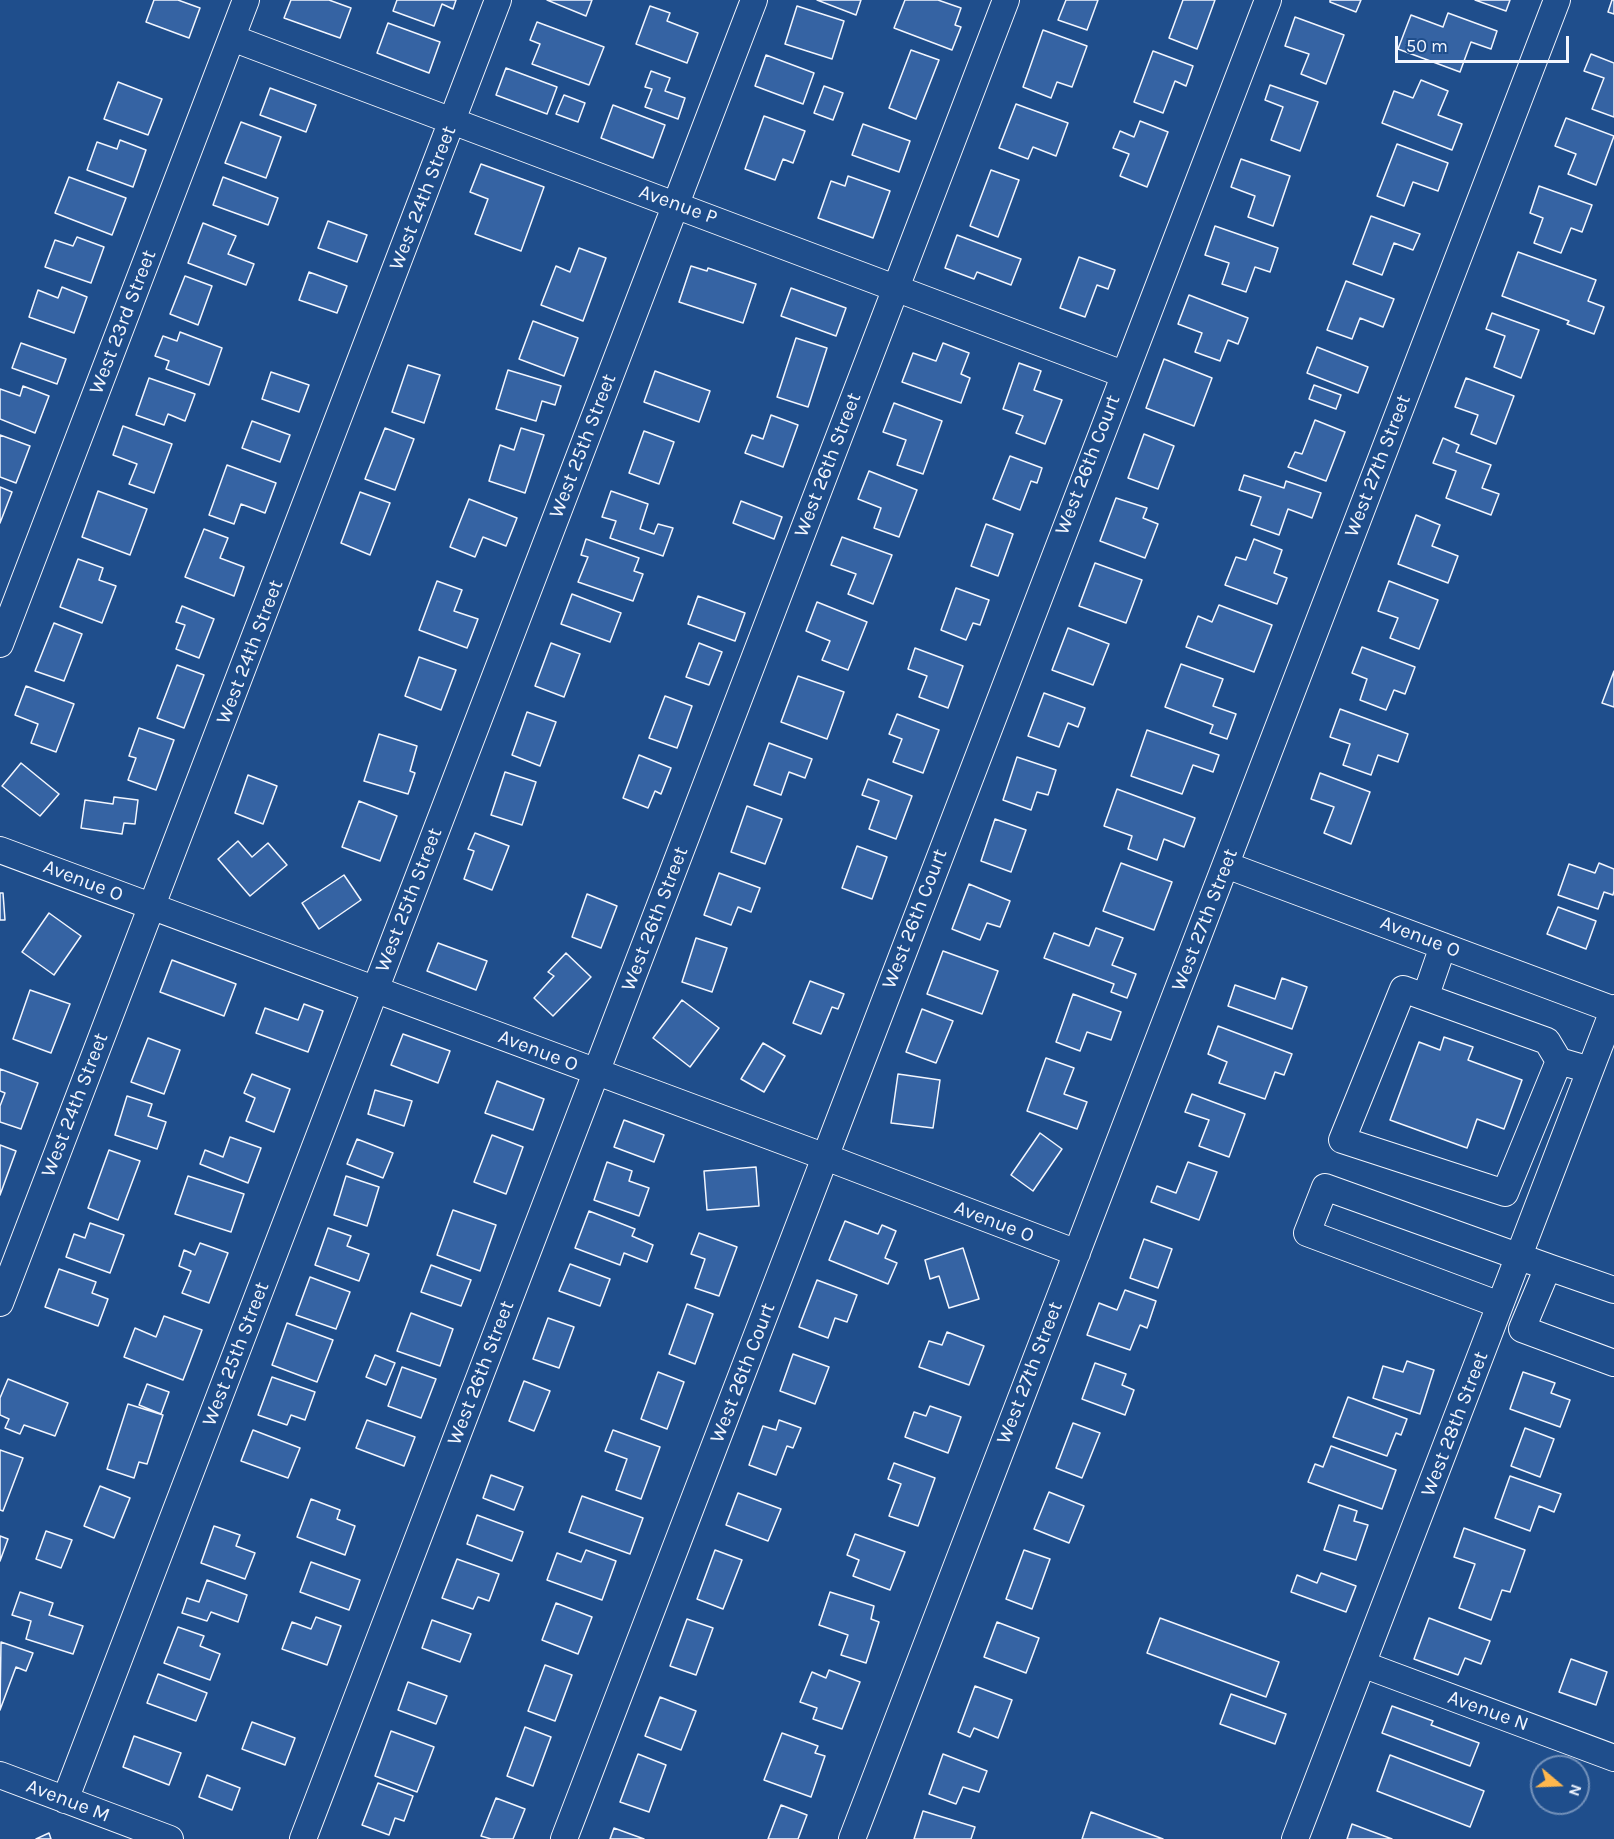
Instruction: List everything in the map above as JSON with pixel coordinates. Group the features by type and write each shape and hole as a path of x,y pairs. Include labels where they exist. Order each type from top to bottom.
{"street":[{"name":"West 23rd Street","path":"0,644 246,0"},
{"name":"West 24th Street","path":"0,1303 498,0"},
{"name":"West 25th Street","path":"65,1800 754,0"},
{"name":"West 26th Street","path":"303,1839 1006,0"},
{"name":"West 26th Court","path":"564,1839 820,1155 1118,371 1254,0"},
{"name":"West 26th Court","path":"1118,371 1268,0"},
{"name":"West 27th Street","path":"852,1839 1557,0"},
{"name":"Avenue P","path":"232,39 1118,371"},
{"name":"Avenue O","path":"0,849 1077,1253"},
{"name":"Avenue O","path":"1226,865 1614,1009"},
{"path":"1426,995 1443,946"},
{"path":"1559,1061 1505,1192 1342,1140 1403,989 1426,995 1546,1041 1559,1061 1590,1070"},
{"name":"West 28th Street","path":"1295,1839 1614,1009"},
{"name":"West 26th Court","path":"551,1839 820,1155"},
{"path":"1614,1290 1325,1187 1307,1233 1498,1311 1522,1329 1614,1363"},
{"path":"1522,1329 1548,1267"},
{"name":"Avenue N","path":"1362,1664 1614,1758"},
{"name":"Avenue M","path":"0,1775 170,1839"}],"building":[{"path":"154,0 178,0 200,8 189,38 146,22"},
{"path":"291,0 329,0 351,8 340,38 284,18"},
{"path":"397,0 456,0 453,9 442,4 434,26 393,11"},
{"path":"547,0 592,0 586,16"},
{"path":"817,0 861,0 856,15"},
{"path":"905,0 938,0 961,8 955,25 961,27 952,50 894,28"},
{"path":"1066,0 1098,0 1087,30 1058,20"},
{"path":"1183,0 1215,0 1197,49 1169,38"},
{"path":"1330,0 1361,0 1356,12 1330,2"},
{"path":"1475,0 1510,0 1506,11"},
{"path":"1614,0 1614,14 1608,12"},
{"path":"650,6 670,13 667,21 698,33 687,63 636,44"},
{"path":"797,6 844,21 832,59 785,44"},
{"path":"1448,13 1497,31 1491,49 1471,42 1460,72 1398,49 1411,15 1443,27"},
{"path":"1295,17 1344,35 1326,84 1301,74 1309,54 1285,46"},
{"path":"537,22 604,47 589,85 532,64 540,44 530,40"},
{"path":"388,23 440,42 429,73 377,53"},
{"path":"1043,30 1087,46 1072,87 1057,82 1051,98 1023,87"},
{"path":"911,50 939,60 916,119 889,108"},
{"path":"1153,51 1193,66 1186,86 1175,81 1163,113 1134,102"},
{"path":"1591,54 1614,63 1614,117 1592,109 1604,78 1584,71"},
{"path":"766,55 814,73 803,104 755,86"},
{"path":"506,68 557,87 547,114 496,95"},
{"path":"651,71 670,78 665,91 685,98 678,119 645,107 652,89 645,87"},
{"path":"1421,80 1448,91 1438,115 1462,124 1452,150 1382,123 1394,91 1413,98"},
{"path":"118,82 162,99 148,135 104,119"},
{"path":"1270,85 1318,102 1300,151 1271,140 1283,107 1265,100"},
{"path":"824,86 843,93 833,120 814,113"},
{"path":"270,88 316,105 306,132 260,115"},
{"path":"564,95 585,103 578,122 556,114"},
{"path":"1016,104 1068,123 1056,156 1033,147 1028,159 999,148"},
{"path":"613,105 665,125 653,158 601,138"},
{"path":"764,116 805,131 793,163 783,159 775,180 745,169"},
{"path":"1566,118 1614,136 1596,185 1568,174 1576,154 1555,146"},
{"path":"1140,121 1168,132 1147,187 1120,176 1129,154 1113,148 1120,131 1134,137"},
{"path":"241,122 281,137 266,178 225,163"},
{"path":"863,124 910,141 899,172 852,155"},
{"path":"120,140 146,150 133,187 87,170 97,142 117,149"},
{"path":"1397,144 1448,163 1438,191 1413,182 1404,206 1377,196"},
{"path":"1241,159 1290,176 1273,226 1248,217 1255,196 1231,187"},
{"path":"481,164 544,187 521,251 475,234 488,199 470,192"},
{"path":"991,170 1019,180 998,237 970,226"},
{"path":"848,176 890,191 873,238 818,218 831,181 845,186"},
{"path":"69,177 126,198 112,235 55,213"},
{"path":"223,177 278,198 268,225 213,205"},
{"path":"1539,186 1592,205 1582,232 1571,228 1561,253 1534,243 1543,218 1530,213"},
{"path":"1371,216 1420,234 1413,250 1394,243 1382,275 1353,264"},
{"path":"328,221 367,235 357,262 318,248"},
{"path":"203,223 236,236 228,254 254,264 246,285 188,263"},
{"path":"1215,226 1278,248 1270,272 1255,267 1246,292 1222,284 1229,263 1205,255"},
{"path":"957,235 1021,259 1011,285 977,272 974,279 945,268"},
{"path":"77,237 104,247 91,283 45,267 55,240 73,246"},
{"path":"579,248 606,258 583,321 541,305 556,266 570,272"},
{"path":"1518,252 1596,280 1588,301 1604,307 1594,334 1567,324 1569,321 1502,296"},
{"path":"1079,257 1115,270 1108,289 1097,285 1085,317 1060,308"},
{"path":"691,266 707,271 708,268 756,284 743,323 679,302"},
{"path":"309,272 347,286 337,313 299,300"},
{"path":"185,276 212,286 198,325 170,314"},
{"path":"1346,281 1394,299 1383,327 1360,318 1352,339 1327,330"},
{"path":"62,287 87,297 74,333 29,317 38,290 58,298"},
{"path":"791,288 846,308 836,336 781,316"},
{"path":"1189,295 1248,318 1238,344 1228,340 1220,361 1195,352 1202,333 1178,324"},
{"path":"1492,313 1539,330 1521,378 1494,367 1505,336 1486,329"},
{"path":"533,321 578,338 564,376 519,359"},
{"path":"180,332 222,348 209,385 166,369 169,361 155,356 163,336 177,341"},
{"path":"796,338 827,348 808,407 777,397"},
{"path":"21,343 66,359 57,384 12,368"},
{"path":"943,343 969,353 961,374 970,378 961,403 902,382 913,353 936,361"},
{"path":"1317,347 1368,367 1358,393 1307,373"},
{"path":"1164,359 1212,378 1194,426 1146,408"},
{"path":"1019,363 1041,371 1034,390 1062,400 1045,444 1016,433 1023,416 1003,409"},
{"path":"408,365 440,375 424,423 392,412"},
{"path":"508,370 561,386 555,405 542,401 536,421 496,409"},
{"path":"655,371 710,391 699,422 644,402"},
{"path":"271,372 309,385 299,412 262,399"},
{"path":"149,378 195,394 185,421 168,414 164,425 136,415"},
{"path":"1466,378 1514,396 1496,444 1471,434 1478,415 1455,407"},
{"path":"1314,385 1341,395 1336,409 1309,399"},
{"path":"23,386 49,396 35,433 0,419 0,389 20,396"},
{"path":"894,403 942,421 923,474 897,465 906,440 883,432"},
{"path":"771,415 798,425 783,467 745,453 752,435 763,439"},
{"path":"1315,420 1345,432 1326,481 1288,467 1295,452 1302,454"},
{"path":"252,421 290,435 280,462 242,448"},
{"path":"123,426 172,444 154,493 129,484 137,464 113,455"},
{"path":"385,428 414,439 395,490 365,479"},
{"path":"521,428 544,435 525,493 489,481 500,445 514,450"},
{"path":"644,431 674,442 659,484 629,473"},
{"path":"1144,434 1174,446 1158,489 1128,478"},
{"path":"0,435 30,446 16,483 0,477"},
{"path":"1443,438 1459,445 1456,452 1491,465 1482,488 1499,494 1491,515 1446,498 1456,471 1433,463"},
{"path":"1010,456 1042,468 1037,483 1031,481 1020,510 993,499"},
{"path":"227,465 276,483 265,513 241,504 234,524 209,515"},
{"path":"869,471 917,490 899,537 874,528 881,508 858,499"},
{"path":"1244,475 1284,488 1286,481 1321,493 1312,518 1288,509 1279,535 1251,525 1261,497 1239,490"},
{"path":"0,487 12,492 0,523"},
{"path":"98,491 147,509 130,555 82,537"},
{"path":"611,491 648,504 640,529 654,534 658,524 673,528 663,556 610,538 616,521 602,517"},
{"path":"360,492 390,503 370,555 341,543"},
{"path":"1116,498 1147,508 1143,518 1158,524 1145,558 1100,541"},
{"path":"469,499 517,518 506,546 483,537 475,557 450,547"},
{"path":"741,501 782,517 774,539 733,523"},
{"path":"1416,515 1440,525 1432,546 1458,556 1448,583 1398,564"},
{"path":"986,524 1013,534 998,576 971,566"},
{"path":"204,529 228,538 220,558 244,567 234,596 185,577"},
{"path":"842,537 892,555 873,604 848,594 856,574 831,565"},
{"path":"586,539 639,558 634,571 643,574 633,601 578,582 588,557 581,555"},
{"path":"1254,539 1282,550 1274,573 1287,578 1277,604 1225,585 1236,557 1246,560"},
{"path":"78,559 103,568 99,580 116,586 102,623 60,607"},
{"path":"1095,563 1142,580 1126,623 1079,606"},
{"path":"437,581 462,590 454,611 478,619 467,648 419,630"},
{"path":"1389,581 1438,600 1419,649 1390,638 1398,618 1378,611"},
{"path":"956,588 989,600 980,625 973,623 966,640 941,630"},
{"path":"572,594 621,613 610,642 561,624"},
{"path":"698,596 745,613 735,641 688,624"},
{"path":"817,602 867,622 848,670 822,660 830,641 806,631"},
{"path":"1219,605 1272,625 1254,672 1186,647 1198,616 1212,622"},
{"path":"182,606 214,619 199,658 176,649 185,625 176,622"},
{"path":"54,623 82,634 64,681 35,671"},
{"path":"1068,628 1109,644 1093,685 1052,670"},
{"path":"551,643 580,654 564,697 535,686"},
{"path":"699,643 722,652 709,685 686,677"},
{"path":"1362,647 1415,667 1405,694 1394,690 1386,710 1360,700 1367,679 1352,673"},
{"path":"915,648 963,666 948,708 919,697 927,676 908,669"},
{"path":"419,657 456,670 441,710 405,696"},
{"path":"1181,664 1223,679 1213,706 1236,714 1227,739 1210,733 1213,725 1165,707"},
{"path":"177,665 204,675 184,728 157,718"},
{"path":"1614,671 1614,707 1602,703"},
{"path":"798,676 844,692 827,739 781,722"},
{"path":"26,686 74,704 56,752 31,743 38,724 15,715"},
{"path":"1044,693 1085,708 1078,727 1068,723 1059,747 1028,736"},
{"path":"665,696 692,706 677,748 649,738"},
{"path":"1340,709 1408,734 1398,762 1378,755 1371,775 1343,765 1350,744 1330,737"},
{"path":"527,712 556,722 540,766 512,755"},
{"path":"897,714 939,730 923,773 893,762 902,739 889,734"},
{"path":"139,728 174,740 156,790 128,780 136,758 129,756"},
{"path":"1147,730 1219,755 1213,772 1193,765 1182,794 1131,776"},
{"path":"379,734 417,746 410,771 415,773 408,794 364,781"},
{"path":"769,743 812,759 805,778 789,772 781,795 754,785"},
{"path":"639,755 671,768 661,794 655,791 648,808 623,798"},
{"path":"1017,757 1056,770 1048,795 1037,792 1031,810 1003,800"},
{"path":"21,763 59,794 40,816 2,786"},
{"path":"505,772 536,782 522,825 491,815"},
{"path":"1320,773 1370,792 1351,844 1324,833 1334,807 1311,799"},
{"path":"248,775 277,786 263,824 235,813"},
{"path":"868,779 912,796 896,839 869,829 879,801 862,795"},
{"path":"1117,789 1195,818 1184,847 1164,839 1157,860 1128,849 1132,836 1104,826"},
{"path":"114,797 138,800 135,824 124,823 122,834 81,828 85,800 113,804"},
{"path":"359,801 397,816 380,861 342,847"},
{"path":"747,806 782,819 765,864 731,852"},
{"path":"995,819 1026,830 1011,872 981,861"},
{"path":"475,833 509,846 492,890 464,879 474,851 468,849"},
{"path":"238,841 252,857 268,843 287,865 250,896 218,859"},
{"path":"857,846 887,857 872,899 842,888"},
{"path":"1121,863 1172,882 1154,930 1103,911"},
{"path":"1599,863 1614,869 1614,891 1613,895 1604,892 1598,909 1558,895 1569,864 1595,873"},
{"path":"719,873 760,888 751,912 738,907 731,925 704,915"},
{"path":"344,875 361,900 319,929 302,903"},
{"path":"969,884 1010,901 1000,927 987,923 980,940 952,929"},
{"path":"0,893 3,893 5,920 0,920"},
{"path":"587,894 617,906 601,948 572,937"},
{"path":"1558,907 1596,921 1586,949 1547,934"},
{"path":"49,913 81,936 54,975 22,952"},
{"path":"1096,928 1123,938 1112,965 1136,974 1127,998 1111,992 1114,984 1044,958 1054,933 1089,946"},
{"path":"696,938 727,948 712,992 682,982"},
{"path":"438,943 487,961 476,990 427,971"},
{"path":"943,951 998,971 982,1014 927,994"},
{"path":"566,953 591,977 553,1016 534,998 554,976 548,972"},
{"path":"172,960 236,984 224,1016 160,992"},
{"path":"1282,978 1307,987 1292,1029 1228,1006 1235,985 1275,999"},
{"path":"810,981 844,994 838,1009 832,1007 821,1034 793,1023"},
{"path":"30,990 70,1004 51,1053 13,1039"},
{"path":"1073,994 1121,1012 1111,1040 1087,1032 1080,1051 1056,1042"},
{"path":"682,1000 719,1028 690,1067 653,1038"},
{"path":"304,1004 323,1011 308,1052 256,1033 265,1008 298,1020"},
{"path":"922,1009 953,1021 936,1063 906,1052"},
{"path":"1218,1026 1292,1054 1284,1075 1275,1072 1265,1099 1219,1083 1227,1062 1208,1054"},
{"path":"403,1034 450,1051 438,1083 391,1065"},
{"path":"1444,1037 1473,1047 1468,1060 1522,1080 1504,1129 1477,1119 1467,1148 1390,1120 1419,1042 1440,1050"},
{"path":"148,1038 180,1050 164,1094 131,1082"},
{"path":"763,1043 785,1056 764,1092 741,1079"},
{"path":"1046,1058 1074,1068 1064,1094 1087,1102 1077,1129 1027,1111"},
{"path":"0,1069 38,1083 21,1129 0,1122 0,1106 5,1093 0,1091"},
{"path":"252,1074 290,1089 274,1132 246,1121 255,1098 244,1093"},
{"path":"898,1074 940,1080 933,1128 891,1123"},
{"path":"497,1081 544,1099 533,1130 485,1113"},
{"path":"375,1090 412,1101 404,1126 368,1114"},
{"path":"1192,1094 1245,1114 1229,1157 1199,1146 1209,1120 1185,1112"},
{"path":"127,1096 152,1104 148,1116 166,1122 157,1149 115,1135"},
{"path":"624,1120 664,1135 654,1162 614,1147"},
{"path":"1040,1133 1062,1149 1033,1191 1011,1175"},
{"path":"492,1135 523,1147 506,1194 474,1182"},
{"path":"230,1137 261,1148 248,1183 200,1164 205,1150 223,1157"},
{"path":"357,1139 393,1153 383,1178 347,1164"},
{"path":"0,1145 16,1151 0,1195"},
{"path":"109,1150 140,1161 118,1220 88,1208"},
{"path":"607,1162 632,1171 629,1181 649,1188 639,1216 594,1200"},
{"path":"1188,1162 1217,1172 1199,1220 1151,1202 1157,1186 1176,1193"},
{"path":"756,1167 759,1206 707,1210 704,1171"},
{"path":"188,1176 244,1194 231,1232 175,1214"},
{"path":"346,1176 379,1187 367,1226 334,1215"},
{"path":"453,1210 496,1225 480,1271 437,1255"},
{"path":"589,1211 635,1229 632,1236 653,1245 647,1262 624,1253 620,1265 575,1248"},
{"path":"845,1221 878,1234 882,1225 896,1231 885,1258 897,1263 888,1284 829,1260"},
{"path":"90,1223 124,1235 110,1273 66,1257 74,1234 85,1238"},
{"path":"328,1228 351,1236 347,1246 369,1254 359,1281 315,1265"},
{"path":"699,1233 737,1247 719,1296 695,1288 705,1259 691,1254"},
{"path":"1144,1239 1172,1249 1158,1288 1130,1278"},
{"path":"200,1243 228,1253 209,1303 182,1293 191,1271 179,1266 184,1250 195,1255"},
{"path":"963,1248 979,1299 949,1308 939,1276 930,1279 925,1260"},
{"path":"570,1264 610,1279 600,1306 559,1291"},
{"path":"431,1265 471,1280 461,1306 421,1292"},
{"path":"59,1269 96,1282 92,1293 108,1299 98,1326 45,1307"},
{"path":"310,1277 350,1292 336,1329 296,1315"},
{"path":"817,1280 857,1295 847,1322 835,1318 828,1338 799,1327"},
{"path":"1125,1290 1156,1301 1147,1328 1140,1325 1130,1350 1087,1335 1099,1303 1117,1310"},
{"path":"687,1304 713,1314 695,1364 669,1354"},
{"path":"411,1313 453,1329 440,1366 397,1351"},
{"path":"164,1316 202,1330 183,1380 124,1357 135,1328 156,1337"},
{"path":"548,1318 574,1327 559,1368 533,1359"},
{"path":"287,1323 333,1340 317,1382 272,1365"},
{"path":"947,1332 984,1346 969,1385 919,1367 929,1341 942,1345"},
{"path":"793,1354 829,1367 815,1404 780,1391"},
{"path":"375,1355 395,1363 386,1385 366,1377"},
{"path":"1407,1361 1434,1370 1420,1414 1373,1398 1383,1366 1403,1372"},
{"path":"1095,1363 1126,1374 1122,1385 1134,1390 1125,1415 1082,1399"},
{"path":"402,1367 436,1379 421,1418 388,1406"},
{"path":"658,1372 684,1382 667,1429 641,1419"},
{"path":"1523,1372 1555,1383 1551,1393 1570,1400 1560,1427 1510,1409"},
{"path":"272,1377 315,1392 305,1420 291,1415 287,1425 258,1415"},
{"path":"8,1379 68,1403 55,1436 24,1425 20,1434 5,1428 9,1419 0,1415 0,1398"},
{"path":"524,1381 550,1391 534,1431 509,1421"},
{"path":"147,1384 169,1392 161,1414 139,1405"},
{"path":"1348,1397 1407,1419 1401,1435 1396,1433 1387,1456 1333,1437"},
{"path":"128,1404 163,1415 147,1464 139,1462 134,1478 107,1469"},
{"path":"930,1406 961,1417 948,1453 905,1437 914,1412 926,1416"},
{"path":"367,1420 415,1437 404,1466 356,1448"},
{"path":"779,1420 801,1428 793,1448 787,1446 776,1475 749,1465 763,1426 776,1430"},
{"path":"1073,1423 1100,1433 1082,1478 1056,1468"},
{"path":"1525,1428 1554,1439 1540,1477 1511,1466"},
{"path":"253,1430 300,1448 288,1478 241,1461"},
{"path":"613,1430 660,1447 641,1499 616,1490 627,1459 605,1451"},
{"path":"1331,1446 1396,1470 1382,1509 1308,1482 1315,1464 1323,1467"},
{"path":"0,1450 23,1458 3,1511 0,1510"},
{"path":"894,1463 935,1478 918,1526 889,1516 901,1484 888,1479"},
{"path":"491,1475 523,1487 514,1510 483,1498"},
{"path":"1510,1476 1561,1494 1554,1512 1539,1506 1530,1531 1495,1518"},
{"path":"100,1486 130,1498 114,1538 84,1526"},
{"path":"1049,1492 1084,1506 1069,1543 1034,1529"},
{"path":"738,1493 781,1509 768,1541 726,1525"},
{"path":"582,1496 643,1518 630,1554 569,1532"},
{"path":"311,1499 340,1510 337,1519 355,1526 345,1555 297,1537"},
{"path":"1339,1505 1357,1511 1354,1521 1368,1525 1356,1560 1324,1550"},
{"path":"477,1515 523,1532 512,1561 467,1544"},
{"path":"214,1526 240,1535 236,1546 255,1553 245,1579 201,1563"},
{"path":"1464,1528 1525,1550 1510,1592 1502,1590 1491,1620 1459,1608 1475,1564 1454,1557"},
{"path":"46,1531 72,1540 61,1568 36,1559"},
{"path":"855,1534 905,1552 890,1590 853,1576 859,1560 847,1555"},
{"path":"0,1536 8,1539 0,1561"},
{"path":"586,1550 616,1561 602,1600 547,1580 557,1553 581,1562"},
{"path":"715,1550 742,1560 723,1609 697,1599"},
{"path":"1024,1550 1050,1559 1032,1609 1006,1599"},
{"path":"457,1559 499,1574 489,1601 478,1597 473,1609 442,1598"},
{"path":"311,1562 360,1580 349,1610 300,1592"},
{"path":"1321,1573 1356,1586 1346,1612 1291,1592 1297,1575 1317,1583"},
{"path":"207,1580 247,1595 238,1622 211,1612 207,1621 182,1613 187,1598 199,1602"},
{"path":"20,1592 53,1603 49,1615 83,1626 73,1654 26,1639 31,1621 12,1615"},
{"path":"830,1592 874,1606 871,1619 879,1622 866,1663 841,1655 848,1635 819,1625"},
{"path":"556,1603 592,1617 578,1654 542,1640"},
{"path":"316,1617 341,1626 327,1665 282,1649 292,1622 311,1629"},
{"path":"1160,1618 1279,1662 1266,1697 1147,1653"},
{"path":"1429,1618 1490,1641 1481,1664 1465,1658 1458,1675 1414,1659"},
{"path":"687,1619 713,1628 696,1675 670,1666"},
{"path":"432,1620 471,1634 460,1662 422,1648"},
{"path":"997,1622 1039,1638 1026,1673 984,1657"},
{"path":"178,1627 204,1636 200,1646 220,1654 210,1680 164,1663"},
{"path":"1,1642 33,1653 26,1671 16,1667 0,1710"},
{"path":"1571,1659 1607,1672 1596,1705 1559,1692"},
{"path":"545,1665 572,1675 555,1721 528,1711"},
{"path":"829,1670 860,1682 842,1729 813,1719 817,1708 800,1702 812,1672 826,1678"},
{"path":"158,1674 207,1693 196,1721 147,1703"},
{"path":"408,1682 447,1696 436,1724 398,1710"},
{"path":"975,1686 1012,1700 998,1738 974,1728 970,1737 958,1732"},
{"path":"1231,1694 1286,1714 1275,1744 1220,1724"},
{"path":"660,1697 696,1711 681,1750 645,1736"},
{"path":"1392,1706 1433,1721 1431,1725 1479,1743 1470,1766 1382,1733"},
{"path":"252,1722 295,1738 285,1765 242,1749"},
{"path":"525,1727 551,1737 533,1786 507,1776"},
{"path":"391,1731 434,1747 417,1792 375,1776"},
{"path":"782,1733 818,1746 815,1753 825,1756 811,1797 764,1780"},
{"path":"134,1736 181,1753 169,1785 123,1767"},
{"path":"638,1754 666,1765 649,1812 620,1802"},
{"path":"943,1754 987,1771 979,1792 963,1787 956,1804 929,1794"},
{"path":"1390,1755 1484,1791 1470,1827 1377,1791"},
{"path":"207,1775 240,1788 232,1810 199,1797"},
{"path":"378,1783 413,1796 404,1821 395,1818 389,1835 362,1825"},
{"path":"496,1798 525,1809 513,1839 491,1839 481,1836"},
{"path":"781,1805 807,1815 798,1839 768,1839"},
{"path":"923,1811 975,1827 971,1839 914,1839"},
{"path":"1091,1812 1163,1839 1082,1839"},
{"path":"1352,1824 1392,1839 1347,1839"},
{"path":"614,1828 644,1839 610,1839"},
{"path":"49,1833 51,1839 36,1839"}]}
